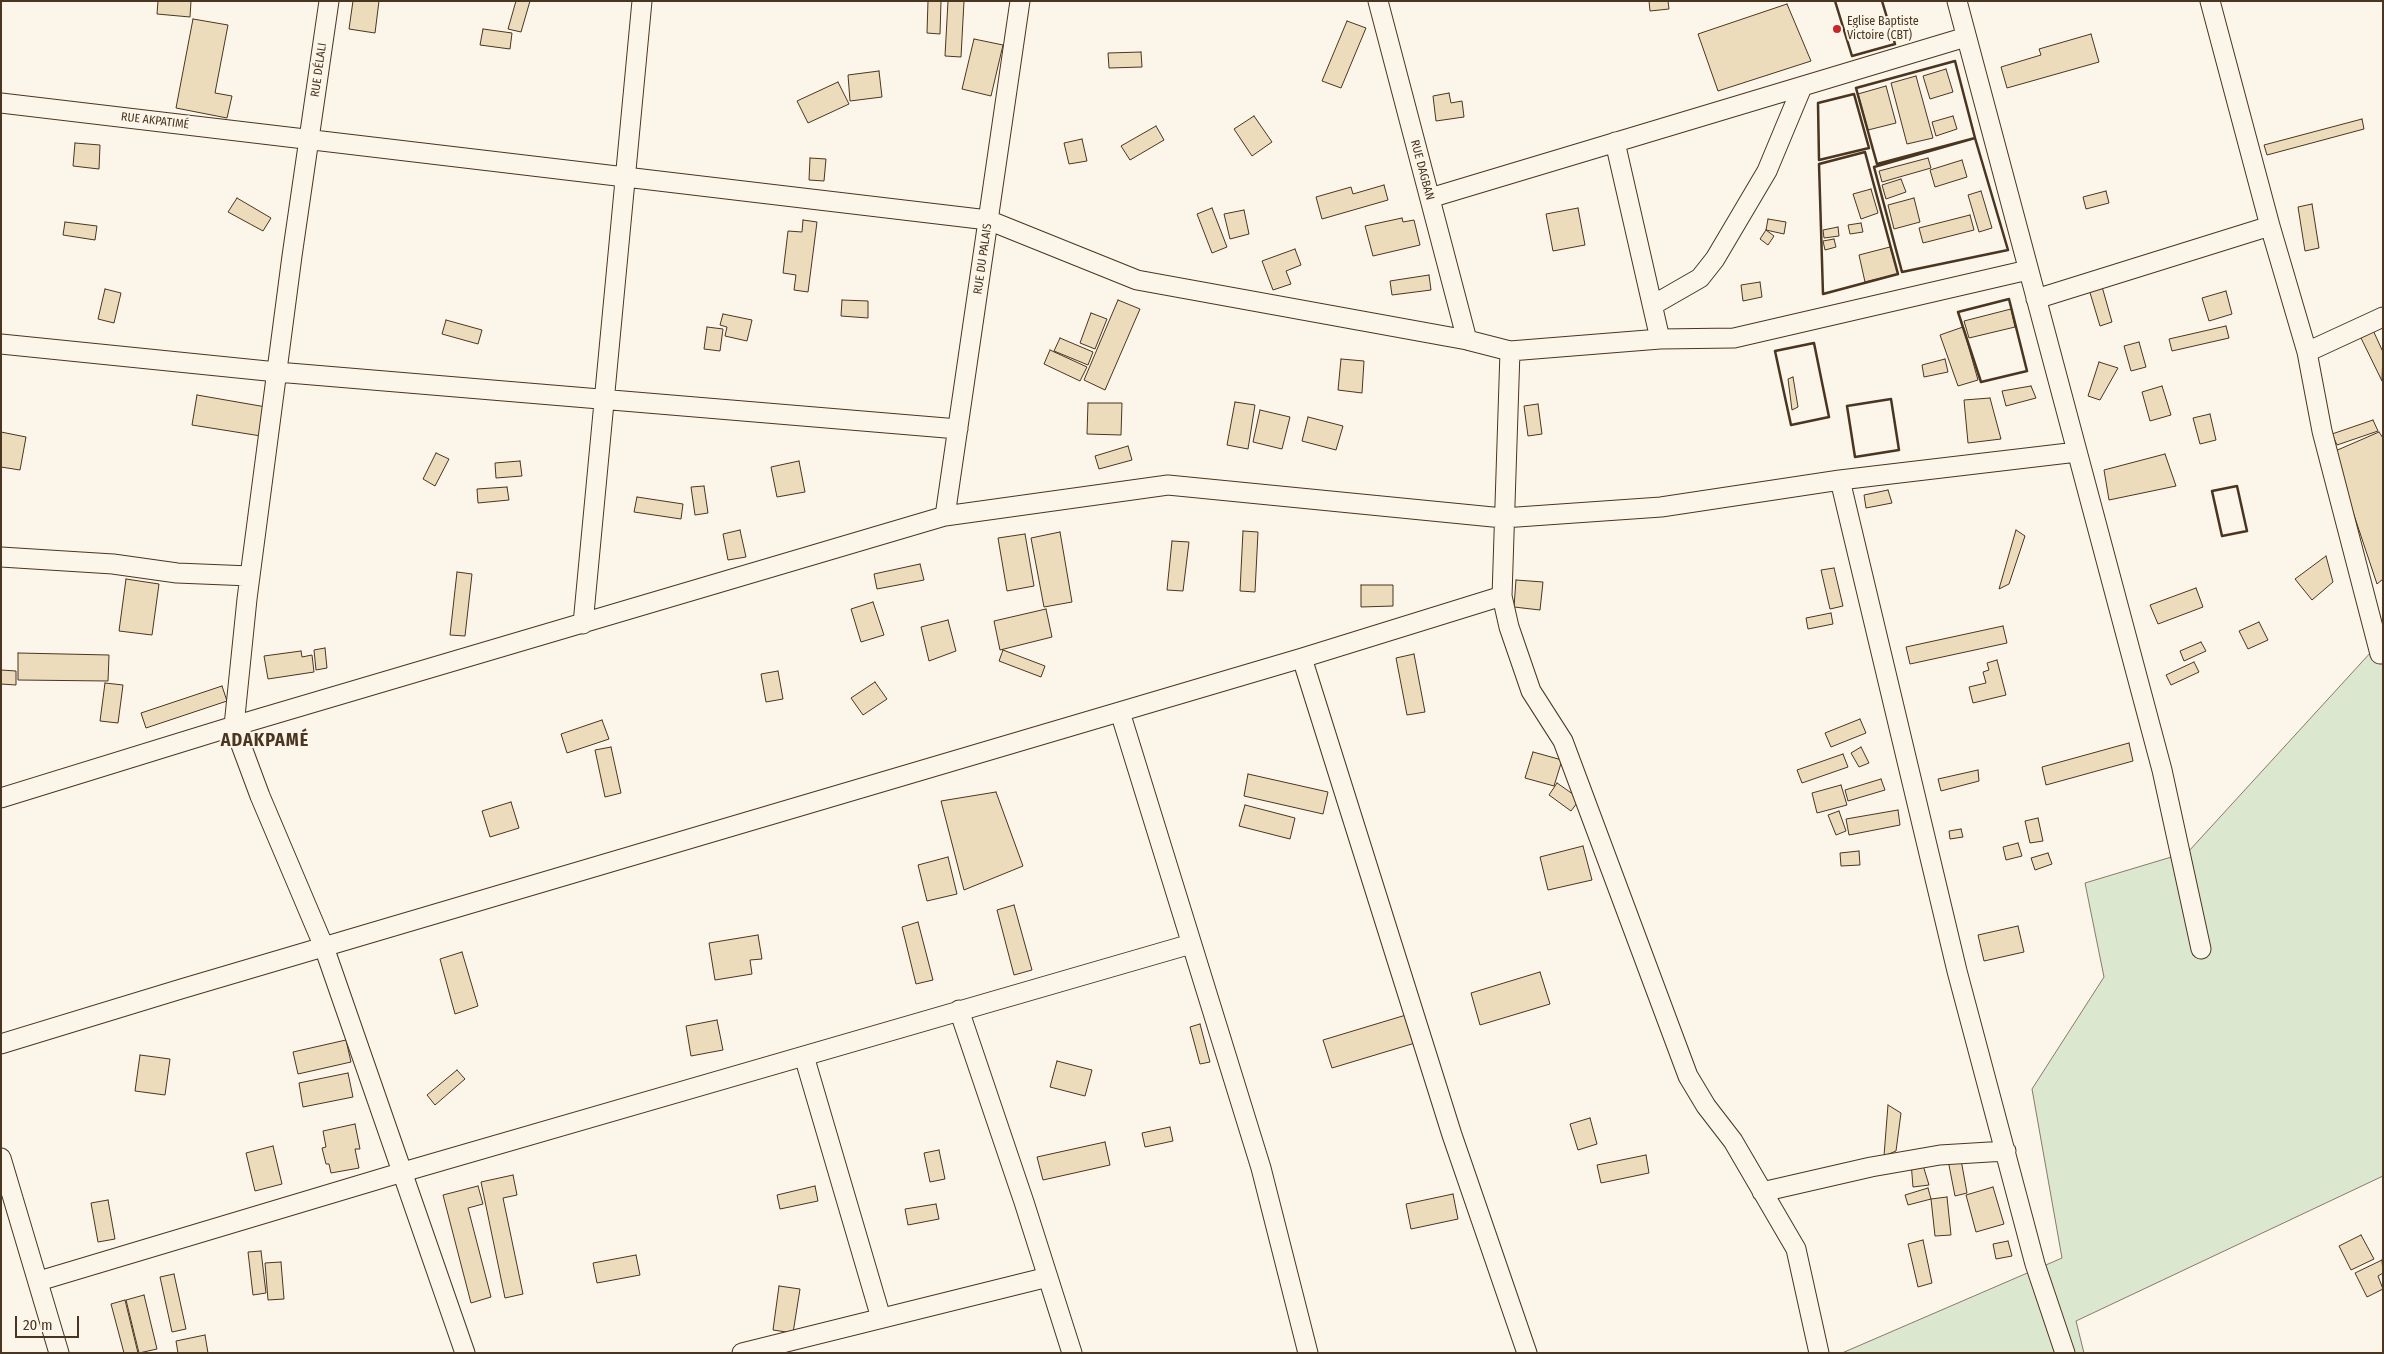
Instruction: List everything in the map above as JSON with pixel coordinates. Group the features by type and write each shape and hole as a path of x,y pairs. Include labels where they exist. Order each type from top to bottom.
{"street":[{"name":"RUE DÉLALI","path":"234,726 250,576 329,1"},
{"path":"583,624 642,1"},
{"name":"RUE DU PALAIS","path":"945,516 1020,1"},
{"name":"RUE DAGBAN","path":"1378,1 1467,340"},
{"path":"1957,1 2162,770 2201,949"},
{"path":"2210,1 2270,226 2307,352 2322,431 2380,654"},
{"path":"1430,198 1966,37"},
{"path":"1652,305 1700,278 1715,259 1767,171 1802,86"},
{"name":"RUE AKPATIMÉ","path":"1,103 988,220 1137,280 1467,340 1510,351 1660,339 1734,338 2028,270"},
{"path":"1615,142 1660,339"},
{"path":"2036,298 2270,226"},
{"path":"2307,352 2383,317"},
{"path":"1,344 277,372 958,429"},
{"path":"1510,351 1503,518 1502,596 1509,627 1531,691 1563,741 1688,1076 1706,1106 1733,1141 1796,1249 1819,1353"},
{"path":"1,798 234,726 945,516 1168,486 1503,518 1661,507 1840,480 2077,452"},
{"path":"1840,480 1954,962 2038,1273 2066,1353"},
{"path":"1,557 113,564 177,573 250,576"},
{"path":"1,1044 1302,658 1502,596"},
{"path":"1302,658 1452,1135 1527,1353"},
{"path":"1120,712 1261,1168 1308,1353"},
{"path":"234,726 260,796 324,947 465,1353"},
{"path":"39,1281 403,1172 1191,944"},
{"path":"959,1010 1072,1353"},
{"path":"804,1056 881,1318"},
{"path":"1762,1192 1871,1167 1940,1155 2006,1151"},
{"path":"1,1158 59,1353"},
{"path":"742,1353 1048,1277"}],"green space":[{"path":"2383,639 2383,1176 2076,1321 2084,1353 1842,1353 2062,1258 2032,1089 2104,977 2085,883 2188,852"}],"building":[{"path":"158,1 191,1 190,17 157,14"},
{"path":"353,1 379,1 375,33 349,29"},
{"path":"516,1 530,1 521,32 508,29"},
{"path":"928,1 941,1 940,34 927,33"},
{"path":"948,1 964,1 961,57 945,56"},
{"path":"1649,1 1668,1 1669,9 1650,11"},
{"path":"1787,4 1811,61 1718,91 1698,34"},
{"path":"193,19 228,25 215,93 232,96 227,118 176,108"},
{"path":"1347,21 1366,28 1341,88 1322,81"},
{"path":"483,29 512,33 510,49 480,45"},
{"path":"2091,34 2099,62 2007,88 2001,67 2041,55 2039,49"},
{"path":"974,39 1003,45 991,96 962,89"},
{"path":"1141,52 1142,67 1109,68 1108,53"},
{"path":"1946,69 1953,92 1930,99 1923,76"},
{"path":"879,71 882,97 850,101 848,75"},
{"path":"1916,76 1933,138 1907,144 1891,83"},
{"path":"838,82 849,104 808,123 797,101"},
{"path":"1886,86 1896,123 1868,130 1858,94"},
{"path":"1449,93 1451,103 1462,101 1464,117 1436,121 1433,96"},
{"path":"1254,116 1272,142 1252,156 1234,129"},
{"path":"1953,116 1957,129 1936,136 1932,122"},
{"path":"2362,119 2364,129 2267,155 2264,145"},
{"path":"1156,126 1164,140 1130,160 1121,146"},
{"path":"1082,139 1087,161 1069,164 1064,143"},
{"path":"75,143 100,145 99,169 73,166"},
{"path":"810,158 826,159 824,181 809,180"},
{"path":"1928,158 1931,168 1882,182 1879,171"},
{"path":"1962,160 1967,177 1935,187 1930,170"},
{"path":"1901,179 1906,192 1886,199 1882,185"},
{"path":"1384,185 1388,200 1322,219 1316,197 1351,187 1353,194"},
{"path":"1871,189 1878,213 1861,219 1853,194"},
{"path":"1981,191 1992,228 1979,232 1968,195"},
{"path":"2106,191 2109,203 2086,209 2083,197"},
{"path":"237,198 271,218 263,231 228,212"},
{"path":"1914,198 1920,222 1894,229 1888,205"},
{"path":"2312,204 2319,248 2305,251 2298,207"},
{"path":"1212,208 1227,247 1212,253 1197,214"},
{"path":"1578,208 1585,245 1553,251 1546,214"},
{"path":"1244,210 1249,234 1230,239 1224,214"},
{"path":"1970,215 1974,230 1923,243 1919,228"},
{"path":"1402,218 1403,222 1414,220 1420,245 1373,256 1365,226"},
{"path":"1768,219 1786,222 1784,234 1766,230"},
{"path":"803,220 817,222 808,292 794,290 796,275 783,273 788,231 802,232"},
{"path":"65,222 97,226 95,240 63,235"},
{"path":"1861,223 1863,232 1850,234 1848,225"},
{"path":"1838,227 1839,236 1824,238 1823,230"},
{"path":"1766,230 1774,236 1768,245 1760,239"},
{"path":"1834,239 1836,247 1825,250 1823,241"},
{"path":"1890,247 1898,274 1865,282 1859,255"},
{"path":"1295,249 1301,265 1286,271 1291,284 1273,290 1262,261"},
{"path":"1429,275 1431,290 1392,295 1390,281"},
{"path":"1760,282 1762,297 1743,301 1741,285"},
{"path":"2101,283 2112,322 2100,326 2088,286"},
{"path":"105,289 121,293 114,323 98,319"},
{"path":"2226,291 2232,314 2209,321 2202,298"},
{"path":"842,300 868,301 868,318 841,316"},
{"path":"1118,300 1140,309 1105,390 1084,380"},
{"path":"2011,309 2015,327 1969,338 1964,321"},
{"path":"1091,313 1107,319 1095,349 1080,343"},
{"path":"723,314 752,320 747,341 725,336 727,327 720,325"},
{"path":"446,320 482,330 478,344 442,334"},
{"path":"2226,326 2229,338 2172,351 2169,339"},
{"path":"707,327 723,329 720,351 704,349"},
{"path":"1963,327 1978,380 1958,386 1940,335"},
{"path":"2372,328 2383,352 2382,381 2360,336"},
{"path":"1060,338 1093,352 1088,365 1054,351"},
{"path":"2139,342 2146,367 2131,371 2124,346"},
{"path":"1050,350 1087,367 1080,381 1044,364"},
{"path":"1341,359 1364,361 1362,393 1338,390"},
{"path":"1945,359 1948,372 1924,377 1922,365"},
{"path":"2099,362 2118,368 2100,400 2088,396"},
{"path":"1793,377 1798,407 1792,410 1788,379"},
{"path":"2031,386 2036,398 2006,406 2002,391"},
{"path":"2162,386 2171,415 2150,421 2142,392"},
{"path":"197,395 266,407 261,436 192,425"},
{"path":"1990,398 2001,439 1968,443 1964,400"},
{"path":"1235,402 1255,405 1248,449 1227,445"},
{"path":"1088,403 1122,403 1121,435 1087,434"},
{"path":"1538,404 1542,434 1528,436 1524,406"},
{"path":"1260,410 1290,417 1282,449 1253,442"},
{"path":"2210,414 2216,440 2200,444 2193,418"},
{"path":"1308,417 1343,426 1336,450 1302,441"},
{"path":"2373,420 2378,431 2337,445 2332,434"},
{"path":"1,432 26,437 20,470 1,467"},
{"path":"2379,432 2383,438 2383,579 2377,584 2333,452"},
{"path":"1128,446 1132,460 1099,469 1095,456"},
{"path":"436,453 449,459 435,486 423,479"},
{"path":"2165,454 2176,486 2109,500 2104,470"},
{"path":"520,461 522,476 496,478 495,463"},
{"path":"799,461 805,492 777,497 771,467"},
{"path":"704,486 708,513 695,515 691,487"},
{"path":"507,487 509,500 478,503 477,489"},
{"path":"1888,490 1892,503 1866,508 1864,495"},
{"path":"637,497 683,504 681,519 634,512"},
{"path":"740,530 746,557 728,560 723,534"},
{"path":"2016,530 2025,536 2009,584 1999,589"},
{"path":"1243,531 1258,532 1255,592 1240,591"},
{"path":"1060,532 1072,602 1044,607 1031,538"},
{"path":"1025,534 1034,586 1007,591 998,538"},
{"path":"1172,541 1189,542 1183,591 1167,590"},
{"path":"2326,556 2333,582 2312,600 2295,579"},
{"path":"920,564 924,580 877,589 874,574"},
{"path":"1834,568 1843,606 1830,609 1821,570"},
{"path":"457,572 472,574 465,636 450,635"},
{"path":"126,579 159,584 152,635 119,631"},
{"path":"1516,580 1543,582 1540,610 1514,607"},
{"path":"1361,585 1393,585 1393,606 1361,607"},
{"path":"2196,588 2203,607 2158,624 2150,605"},
{"path":"873,602 884,635 861,642 851,609"},
{"path":"1046,609 1052,637 1000,650 994,621"},
{"path":"1831,613 1833,624 1808,629 1806,618"},
{"path":"948,620 956,651 929,661 921,627"},
{"path":"2259,622 2268,640 2248,649 2239,631"},
{"path":"2003,626 2007,643 1910,664 1906,647"},
{"path":"2201,642 2206,651 2184,661 2180,651"},
{"path":"325,648 327,668 316,670 314,650"},
{"path":"1003,650 1045,666 1041,677 999,661"},
{"path":"301,651 302,657 312,655 314,672 268,679 264,656"},
{"path":"18,653 109,655 108,681 18,680"},
{"path":"1414,654 1425,712 1407,715 1396,658"},
{"path":"1997,660 2006,695 1973,703 1969,687 1986,683 1983,672 1989,670 1987,663"},
{"path":"2194,662 2199,672 2171,685 2166,675"},
{"path":"1,670 16,671 16,685 1,684"},
{"path":"778,671 783,699 766,702 761,674"},
{"path":"875,682 887,699 863,715 851,698"},
{"path":"105,683 123,685 118,723 100,721"},
{"path":"222,686 227,701 146,728 141,713"},
{"path":"1860,719 1866,733 1831,747 1825,733"},
{"path":"602,720 609,739 567,753 561,734"},
{"path":"2129,743 2133,761 2046,785 2042,767"},
{"path":"611,747 621,793 605,797 595,750"},
{"path":"1861,747 1869,763 1859,767 1851,753"},
{"path":"1533,752 1562,760 1554,786 1525,778"},
{"path":"1843,754 1848,767 1802,783 1797,770"},
{"path":"1978,770 1979,781 1941,791 1938,779"},
{"path":"1248,774 1328,792 1323,814 1244,796"},
{"path":"1881,779 1885,790 1848,801 1845,790"},
{"path":"1557,783 1580,799 1571,811 1549,795"},
{"path":"1841,785 1847,805 1817,813 1812,793"},
{"path":"996,792 1023,866 964,890 941,801"},
{"path":"511,802 519,828 490,837 482,811"},
{"path":"1245,805 1295,818 1290,839 1239,826"},
{"path":"1898,810 1900,825 1849,835 1846,819"},
{"path":"1839,811 1846,831 1836,835 1828,815"},
{"path":"2038,818 2043,841 2030,843 2025,821"},
{"path":"1961,829 1963,837 1950,839 1949,831"},
{"path":"2018,843 2022,856 2006,860 2003,847"},
{"path":"1583,846 1592,880 1548,890 1540,857"},
{"path":"1859,851 1860,865 1841,866 1840,853"},
{"path":"2048,853 2052,864 2035,870 2031,858"},
{"path":"948,857 957,894 927,901 918,865"},
{"path":"1014,905 1032,970 1014,975 997,910"},
{"path":"918,922 933,980 916,984 902,927"},
{"path":"2018,926 2024,952 1984,961 1978,935"},
{"path":"758,935 762,959 750,960 752,974 715,980 709,943"},
{"path":"462,952 478,1006 455,1014 440,959"},
{"path":"1540,972 1550,1004 1480,1025 1471,993"},
{"path":"1406,1015 1415,1043 1332,1068 1323,1040"},
{"path":"717,1020 723,1050 691,1056 686,1026"},
{"path":"1200,1024 1210,1062 1200,1064 1190,1027"},
{"path":"346,1040 351,1062 298,1074 293,1052"},
{"path":"140,1055 170,1059 165,1095 135,1091"},
{"path":"1057,1061 1092,1070 1085,1096 1050,1087"},
{"path":"457,1070 465,1079 435,1105 427,1095"},
{"path":"348,1073 353,1097 303,1107 299,1083"},
{"path":"1888,1105 1901,1113 1896,1151 1884,1156"},
{"path":"1590,1118 1597,1144 1578,1150 1570,1124"},
{"path":"355,1124 360,1149 355,1149 359,1168 331,1173 329,1164 326,1164 322,1148 326,1147 323,1131"},
{"path":"1170,1127 1173,1141 1145,1147 1142,1133"},
{"path":"1105,1142 1110,1165 1043,1180 1037,1157"},
{"path":"273,1146 282,1184 255,1191 246,1153"},
{"path":"939,1150 945,1179 930,1182 924,1153"},
{"path":"1960,1154 1967,1193 1955,1196 1947,1155"},
{"path":"1646,1155 1649,1173 1601,1183 1597,1165"},
{"path":"1911,1162 1922,1162 1929,1185 1913,1187"},
{"path":"513,1175 517,1195 503,1198 523,1294 505,1298 481,1182"},
{"path":"478,1186 483,1204 468,1208 491,1297 471,1303 443,1195"},
{"path":"815,1186 818,1201 780,1209 777,1195"},
{"path":"1993,1187 2004,1224 1976,1232 1966,1195"},
{"path":"1928,1188 1931,1199 1908,1205 1905,1195"},
{"path":"1453,1194 1458,1219 1411,1229 1406,1204"},
{"path":"1947,1197 1951,1235 1935,1236 1931,1199"},
{"path":"108,1200 115,1239 98,1242 91,1203"},
{"path":"936,1204 939,1219 908,1225 905,1209"},
{"path":"2361,1235 2374,1259 2351,1270 2339,1246"},
{"path":"1923,1240 1932,1283 1918,1287 1908,1244"},
{"path":"2008,1241 2012,1256 1996,1259 1993,1244"},
{"path":"261,1251 266,1293 253,1295 248,1252"},
{"path":"636,1255 640,1275 597,1283 593,1263"},
{"path":"2382,1260 2383,1273 2378,1276 2383,1289 2367,1297 2355,1273"},
{"path":"281,1262 284,1299 268,1300 265,1263"},
{"path":"174,1274 186,1329 172,1332 160,1277"},
{"path":"779,1286 800,1289 793,1333 773,1330"},
{"path":"144,1295 157,1349 139,1353 126,1300"},
{"path":"125,1300 138,1353 124,1353 111,1304"},
{"path":"205,1335 208,1353 178,1353 176,1341"}],"wall":[{"path":"1835,1 1852,56 1895,44 1882,1"},
{"path":"1955,61 1975,138 1877,164 1856,88 1955,61"},
{"path":"1854,94 1869,148 1819,160 1818,103 1854,94"},
{"path":"1975,138 2008,250 1902,272 1874,167 1975,138"},
{"path":"1865,152 1898,274 1823,294 1819,164 1865,152"},
{"path":"2009,299 2027,371 1981,382 1958,312 2009,299"},
{"path":"1814,343 1829,417 1791,425 1775,351 1814,343"},
{"path":"1891,399 1899,450 1855,457 1847,406 1891,399"},
{"path":"2237,486 2247,531 2222,536 2212,491 2237,486"}],"place":[{"name":"Eglise Baptiste Victoire (CBT)","path":"1837,29"}],"district":[{"name":"ADAKPAMÉ","path":"265,741"}]}
